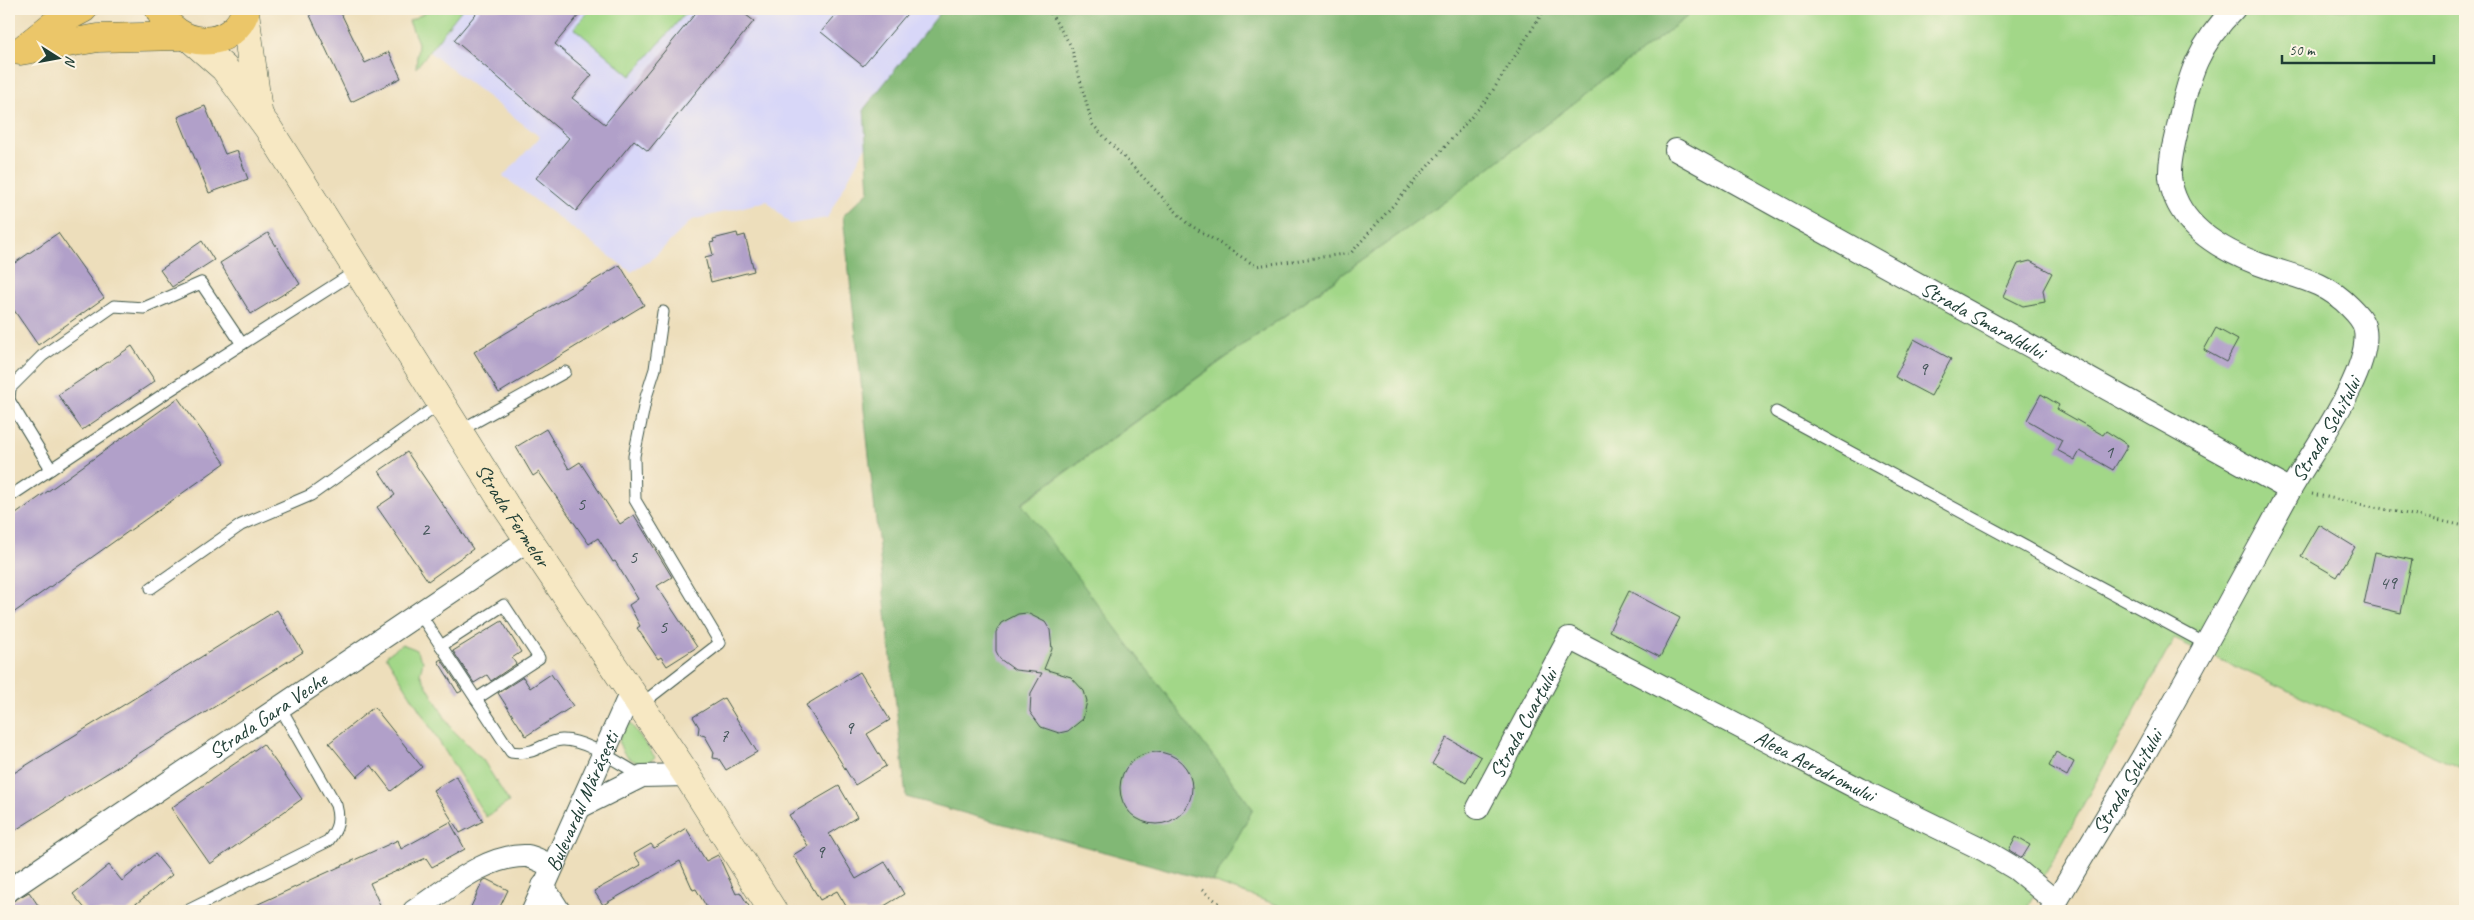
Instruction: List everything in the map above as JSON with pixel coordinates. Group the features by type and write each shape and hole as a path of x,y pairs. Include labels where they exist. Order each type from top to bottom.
{"main road":[{"path":"15,54 53,25 83,9"},
{"path":"158,9 170,28 187,38"},
{"path":"15,54 98,38 218,38 239,23 246,10"}],"street":[{"name":"Strada Schitului","path":"2053,907 2206,644 2290,490 2356,377 2365,351 2366,328 2356,313 2327,287 2256,264 2217,244 2191,225 2178,204 2170,176 2174,144 2192,68 2215,28 2234,9"},
{"name":"Strada Fermelor","path":"246,10 259,115"},
{"name":"Strada Fermelor","path":"187,38 224,68 259,115 528,540 687,775 773,911"},
{"name":"Strada Smaraldului","path":"1676,150 2290,490"},
{"name":"Strada Gara Veche","path":"9,890 528,540"},
{"name":"Strada Cuarțului","path":"1478,808 1569,638"},
{"name":"Aleea Aerodromului","path":"1569,638 1859,789 1984,850 2016,869 2053,907"},
{"name":"Bulevardul Mărășești","path":"532,911 603,755 636,699"},
{"path":"580,807 642,776 687,775"},
{"path":"414,911 490,864 513,857 529,856 548,876 559,911"}],"lane":[{"path":"9,497 358,270"},
{"path":"51,469 9,400 10,388 42,356 114,306 144,308 201,283 242,344"},
{"path":"636,699 720,643 635,500 634,456 646,397 655,369 663,312"},
{"path":"459,431 565,372"},
{"path":"151,588 241,525 311,495 441,403"},
{"path":"1776,412 2206,644"},
{"path":"441,646 504,605 539,658 476,699"},
{"path":"420,614 511,752 524,754 561,740 581,744 642,776"},
{"path":"187,911 328,841 337,831 339,816 336,805 280,708"}],"path":[{"path":"1048,9 1071,46 1092,124 1187,223 1256,266 1350,253 1488,98 1545,9"},
{"path":"2290,490 2465,526"},
{"path":"1202,890 1229,911"}],"shaded area":[{"path":"462,9 1011,9 897,89 827,218 790,224 767,201 692,220 650,261 631,272 503,176 540,137 429,52"}],"green space":[{"path":"432,9 462,9 416,68 418,43 409,21"},
{"path":"591,9 689,9 631,76 574,28"},
{"path":"943,9 1697,9 1447,200 1021,503 1253,809 1213,882 906,797 843,216 869,191 864,109"},
{"path":"1697,9 2465,9 2465,770 2174,639 2025,911 1294,911 1213,882 1253,809 1021,504 1447,200"},
{"path":"402,644 415,649 423,661 420,674 451,728 483,760 509,802 486,817 386,656"},
{"path":"628,723 631,724 655,757 650,761 637,762 622,750 620,737"}],"building":[{"path":"307,9 339,9 365,63 389,52 401,78 351,102"},
{"path":"480,9 584,9 555,44 592,75 572,98 605,124 699,9 738,9 754,21 648,151 634,140 576,211 536,178 569,138 454,40"},
{"path":"841,9 911,9 863,66 821,32"},
{"path":"205,106 225,154 237,150 248,179 209,193 178,117"},
{"path":"58,233 104,298 38,345 9,303 9,267"},
{"path":"268,233 300,284 251,314 220,263"},
{"path":"737,233 738,237 745,235 754,271 711,282 705,257 713,255 710,243 714,242 713,239"},
{"path":"202,241 214,260 172,287 160,270"},
{"path":"2030,261 2052,273 2043,290 2045,302 2023,306 2003,296 2018,264"},
{"path":"620,265 644,305 499,393 474,352"},
{"path":"2216,328 2238,340 2226,362 2204,350"},
{"path":"1914,339 1951,359 1931,396 1895,377"},
{"path":"132,346 155,381 82,430 58,395"},
{"path":"2041,394 2059,405 2057,409 2103,435 2106,431 2128,445 2113,470 2080,451 2075,460 2057,450 2062,440 2027,420"},
{"path":"178,398 225,463 9,616 9,519"},
{"path":"546,429 569,469 580,462 620,524 634,515 672,577 657,586 697,647 667,666 661,657 658,659 637,628 640,626 629,605 638,599 615,561 613,562 598,538 589,544 539,472 533,476 516,447"},
{"path":"407,452 473,549 428,581 377,507 395,495 379,471"},
{"path":"2319,525 2355,547 2337,577 2301,556"},
{"path":"2375,552 2412,560 2401,613 2364,604"},
{"path":"1629,591 1680,618 1660,657 1609,631"},
{"path":"277,610 303,652 9,834 9,776"},
{"path":"1027,613 1045,622 1050,630 1052,649 1044,669 1071,677 1084,691 1087,701 1083,719 1068,731 1059,733 1041,727 1030,712 1031,693 1042,673 1015,670 1000,659 996,651 996,632 1001,623 1018,614"},
{"path":"502,621 521,652 512,658 516,664 491,681 487,675 474,683 453,651"},
{"path":"441,659 462,691 458,693 438,661"},
{"path":"860,672 890,720 867,734 886,766 855,785 806,705"},
{"path":"551,674 573,706 526,736 498,693 523,677 530,688"},
{"path":"724,698 757,752 726,770 719,759 713,758 714,752 705,736 698,734 699,727 693,717"},
{"path":"374,707 422,767 391,791 371,765 357,777 329,743"},
{"path":"1447,738 1481,757 1466,783 1432,764"},
{"path":"263,744 302,799 210,864 171,808"},
{"path":"1156,752 1176,758 1186,768 1192,788 1186,808 1176,818 1156,824 1136,818 1126,808 1120,788 1126,768 1136,758"},
{"path":"2056,752 2074,762 2067,776 2049,766"},
{"path":"456,776 483,821 460,833 433,790"},
{"path":"839,786 857,817 829,834 856,879 885,862 904,894 876,911 849,911 837,891 820,900 793,855 808,846 789,815"},
{"path":"450,822 465,849 432,867 426,858 370,883 381,907 372,911 243,911 398,840 401,849"},
{"path":"686,828 706,861 718,855 736,894 740,892 752,911 709,911 696,889 693,890 680,861 603,905 594,891 641,865 634,854 651,844 654,848"},
{"path":"2016,837 2030,845 2022,858 2009,850"},
{"path":"155,854 172,875 127,911 87,911 73,894 109,865 122,881"},
{"path":"486,879 508,890 498,911 469,911 483,881"},
{"path":"29,892 42,911 9,911 9,903"}]}
